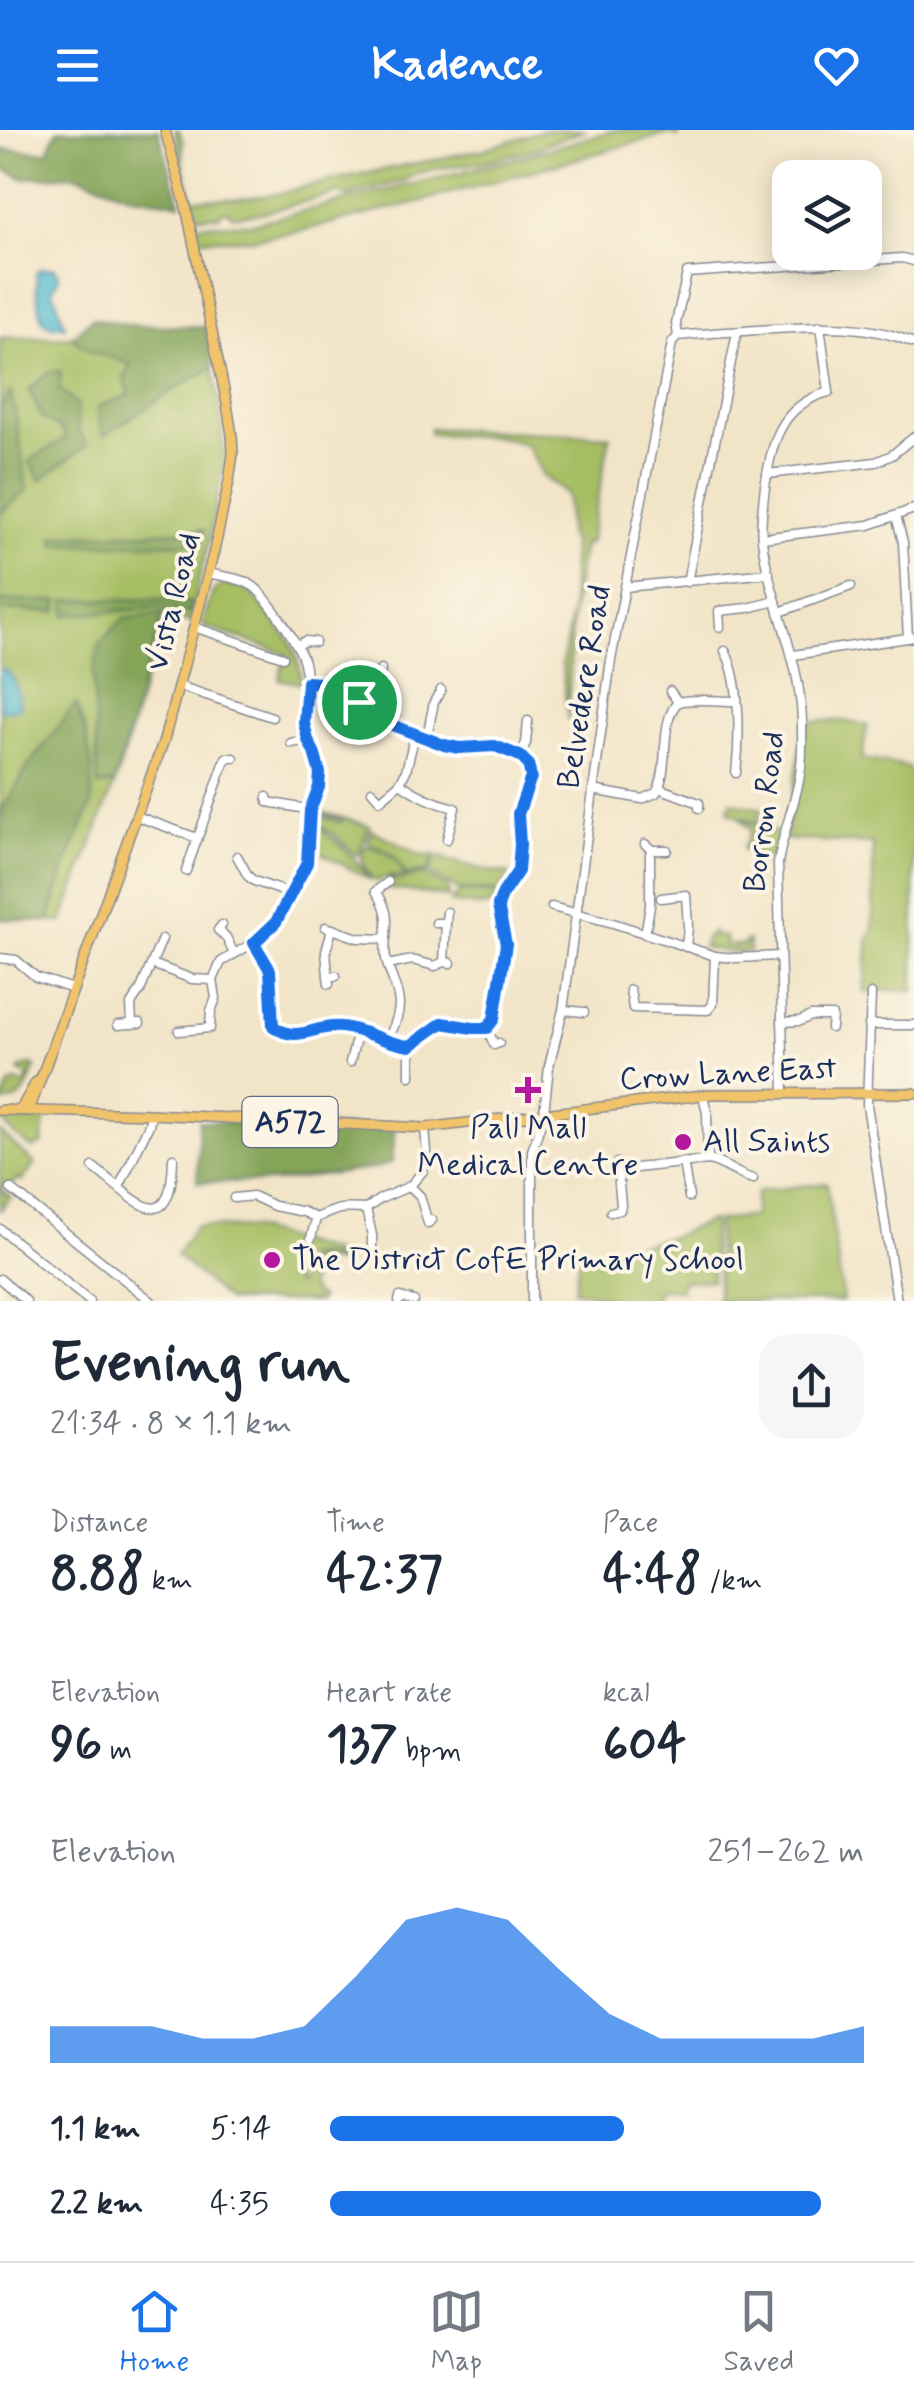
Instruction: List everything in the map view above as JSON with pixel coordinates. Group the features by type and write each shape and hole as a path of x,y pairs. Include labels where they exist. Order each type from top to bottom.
{"main road":[{"name":"Vista Road","path":"24,1111 43,1071 164,740 208,573 233,454 186,207 166,130"},
{"path":"43,1071 39,1094 42,1102 46,1107 67,1112"},
{"name":"Crow Lane East","path":"544,1113 703,1095 914,1093"},
{"name":"A572","path":"0,1110 425,1128 544,1113"}],"street":[{"name":"Belvedere Road","path":"532,1151 544,1113 563,1010 611,660 672,343 678,336 676,323 687,272 902,258 914,261"},
{"name":"Borron Road","path":"784,1093 778,864 800,777 802,717 793,655 762,538 774,440 802,404 829,392 820,326"},
{"path":"678,336 847,326 914,344"},
{"path":"687,582 737,332"},
{"path":"767,474 876,462 914,437"},
{"path":"762,538 852,528 914,509"},
{"path":"793,655 911,638 903,542 896,516"},
{"path":"179,1031 210,1028 210,1010 216,998 214,980 221,962 254,943 276,922 307,863 310,810 320,773 304,723 307,682 298,644 254,587 208,573"},
{"path":"626,587 769,573"},
{"path":"780,612 852,586"},
{"path":"720,627 715,611 776,601"},
{"path":"194,626 283,656"},
{"path":"298,644 316,645"},
{"path":"724,651 732,668 740,727 736,773"},
{"path":"359,702 379,681 381,669"},
{"path":"307,682 337,686 387,723 444,745 495,746 520,756 528,764 531,777 518,814 518,871 498,906 506,944 494,1019 487,1028"},
{"path":"179,686 272,717"},
{"path":"427,737 434,702 442,690"},
{"path":"670,692 678,702"},
{"path":"593,790 642,798 653,795 662,780 670,714 678,702 736,701"},
{"path":"362,730 372,713"},
{"path":"520,756 526,744 528,720"},
{"path":"372,810 400,783 415,734"},
{"path":"291,743 308,740"},
{"path":"186,872 226,758 234,758"},
{"path":"400,783 432,802 456,804 447,838"},
{"path":"659,788 700,803"},
{"path":"372,791 380,800"},
{"path":"268,801 310,810"},
{"path":"136,816 197,838"},
{"path":"645,934 650,906 648,847 666,850"},
{"path":"237,856 248,876 290,894"},
{"path":"387,1042 399,1004 388,965 386,910 374,887 388,882"},
{"path":"661,898 686,895 686,947"},
{"path":"552,907 715,956 780,956"},
{"path":"388,965 408,960 435,966 448,963 441,923 446,912"},
{"path":"331,979 326,951 329,928 358,938 386,939"},
{"path":"218,930 234,954"},
{"path":"118,1025 136,1024 131,1004 166,937"},
{"path":"254,943 270,970 273,1026"},
{"path":"630,990 632,1012 708,1010 714,1001 715,956"},
{"path":"0,958 16,960 36,976 73,989"},
{"path":"152,964 192,979 214,980"},
{"path":"871,994 866,1094 897,1301"},
{"path":"563,1010 584,1012"},
{"path":"782,1022 835,1016 831,1028"},
{"path":"273,1026 287,1034 334,1027 410,1046 442,1023 487,1028"},
{"path":"870,1025 914,1025"},
{"path":"265,1033 273,1026"},
{"path":"487,1028 494,1046"},
{"path":"350,1062 358,1031"},
{"path":"410,1046 410,1076"},
{"path":"703,1095 708,1160"},
{"path":"119,1187 151,1114"},
{"path":"519,1116 532,1128 532,1301"},
{"path":"311,1238 316,1218 336,1208 366,1209 386,1195 410,1186 426,1163 425,1128"},
{"path":"93,1168 146,1208 160,1208 172,1184 173,1158"},
{"path":"611,1212 620,1210 621,1205 617,1166 708,1160 753,1179"},
{"path":"683,1162 684,1191"},
{"path":"410,1186 420,1196 430,1223"},
{"path":"11,1189 146,1300"},
{"path":"233,1198 253,1196 316,1218"},
{"path":"366,1209 372,1252"},
{"path":"0,1229 89,1301"},
{"path":"0,1279 26,1301"},
{"path":"399,1299 414,1301"}],"green space":[{"path":"57,130 158,130 180,203 133,196 77,175 23,178 0,167 0,149 48,152"},
{"path":"175,130 179,130 183,142 183,163 192,199 238,199 481,150 544,130 587,130 539,148 429,170 348,196 338,193 261,213 233,216 223,211 219,216 200,216 192,213"},
{"path":"615,130 682,130 677,137 671,133 304,230 252,239 198,239 195,226 200,224 251,224"},
{"path":"92,318 125,325 206,327 221,415 224,462 189,622 163,615 118,774 62,922 0,919 0,338 72,337"},
{"path":"92,318 125,325 206,327 213,368 104,435 99,406 130,395 124,379 130,365 93,352 72,337"},
{"path":"61,371 59,389 77,404 78,430 87,445 41,480 29,461 66,438 61,429 42,418 29,390 49,372"},
{"path":"10,392 27,490 0,514 0,409"},
{"path":"430,428 610,436 589,544 583,544 572,612 567,494 543,476 528,447 521,443 500,437 430,434"},
{"path":"204,530 201,543 54,545 54,536"},
{"path":"222,585 240,586 253,594 291,642 302,684 279,679 286,654 202,624 213,591"},
{"path":"162,599 192,603 189,613 161,608 66,615 66,600"},
{"path":"0,601 59,601 57,612 0,610"},
{"path":"572,612 568,721 562,665"},
{"path":"163,614 114,784 98,786 93,672 100,643 123,619"},
{"path":"76,704 92,768 92,804 65,867 49,921 0,919 1,811 29,765"},
{"path":"812,721 867,725 862,759 908,767 914,780 914,991 864,992 869,936 873,931 873,844 785,839 804,728"},
{"path":"731,802 762,809 757,823 728,812"},
{"path":"316,811 370,826 359,854 314,822 315,816 341,822 342,819"},
{"path":"741,819 778,833 772,860 743,849 751,831"},
{"path":"314,824 345,849 371,880 314,849"},
{"path":"372,830 422,856 434,855 426,873 407,876 393,855 368,842"},
{"path":"366,846 390,855 405,876 374,881 362,860"},
{"path":"436,856 510,874 498,891 459,890 428,873"},
{"path":"421,874 447,887 449,897 387,888 391,885 389,879"},
{"path":"460,892 497,893 494,903 484,907 451,902"},
{"path":"713,932 713,936 725,936 726,945 745,945 749,941 749,952 703,947 706,936"},
{"path":"36,1067 24,1092 15,1100 0,1103 9,1085 25,1085 28,1076 20,1069"},
{"path":"3,1119 45,1120 42,1145 33,1149 11,1132"},
{"path":"199,1121 395,1130 392,1162 376,1168 276,1182 197,1182"},
{"path":"0,1132 35,1164 22,1181 17,1179 1,1189 11,1197 0,1210"},
{"path":"827,1183 843,1301 718,1301 717,1221 754,1216 756,1194 760,1191"},
{"path":"713,1221 712,1280 682,1281 681,1290 659,1290 652,1301 607,1301 607,1297 574,1290 579,1259 674,1236"},
{"name":"The District CofE Primary School","path":"196,1226 254,1229 345,1256 344,1261 317,1256 292,1263 297,1285 310,1267 307,1260 325,1258 343,1265 326,1261 324,1265 318,1264 313,1276 306,1274 312,1278 309,1286 320,1301 228,1301 176,1255"}],"water":[{"path":"55,268 59,277 53,290 65,326 52,326 42,320 37,294 36,273"},
{"path":"0,668 15,683 18,709 0,710"}],"place":[{"name":"Pall Mall Medical Centre","path":"528,1090"},
{"name":"All Saints","path":"683,1142"},
{"name":"The District CofE Primary School","path":"272,1260"}],"route":[{"path":"307,682 337,686 359,702 399,728 459,748 495,746 525,759 530,768 531,777 518,814 518,871 498,906 506,944 494,1019 487,1028 442,1023 410,1046 342,1027 294,1035 273,1026 270,970 254,943 276,922 307,863 310,810 320,773 304,723 307,682"}]}
